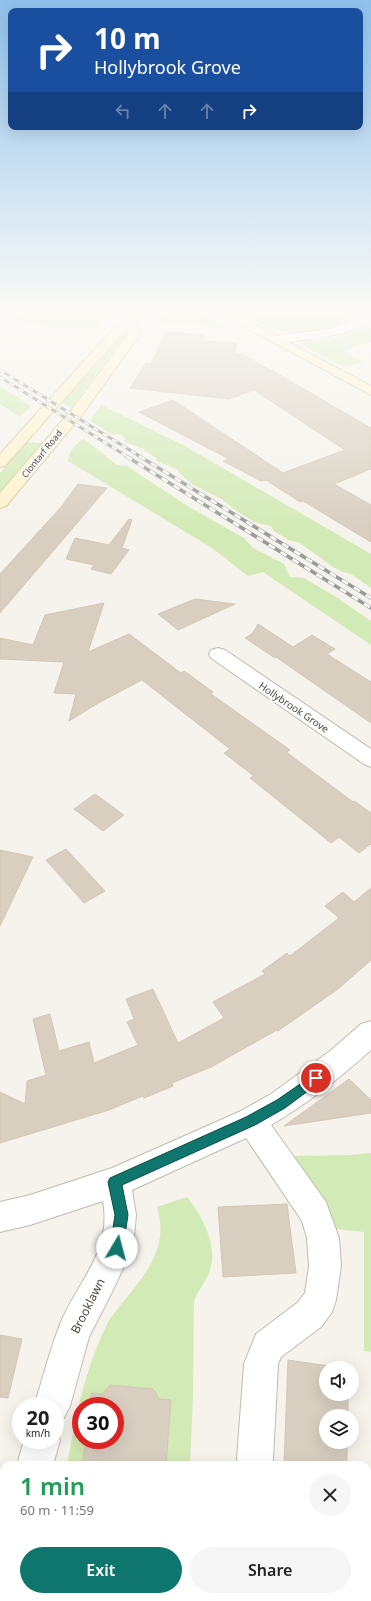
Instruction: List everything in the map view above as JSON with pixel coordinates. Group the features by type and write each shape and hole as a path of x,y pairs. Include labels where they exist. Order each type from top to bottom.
{"main road":[{"path":"0,463 73,382"},
{"name":"Clontarf Road","path":"0,503 99,382"},
{"path":"354,382 371,391"}],"street":[{"name":"Hollybrook Grove","path":"218,654 371,759"},
{"path":"0,1217 30,1210 115,1182 251,1121 281,1104 340,1060 371,1033"},
{"path":"251,1121 314,1213 323,1238 325,1266 320,1300 309,1316 268,1346 261,1364 256,1458"},
{"name":"Brooklawn","path":"55,1397 74,1331 117,1248 121,1215 115,1182"},
{"path":"36,1461 39,1449"}],"green space":[{"path":"81,382 90,382 71,408 61,402"},
{"path":"0,386 31,406 20,417 0,404"},
{"path":"101,405 185,446 371,554 371,588 351,574 333,567 300,543 288,540 274,531 271,526 254,522 235,510 223,500 192,484 181,475 177,469 156,461 156,458 143,449 123,441 126,439 120,434 113,435 90,421"},
{"path":"84,439 117,465 127,466 189,507 244,538 253,548 284,564 290,577 304,578 336,597 371,621 371,645 263,572 248,576 212,548 68,461 73,448"},
{"path":"26,442 42,443 0,492 0,473"},
{"path":"371,1153 371,1352 364,1351 364,1232 335,1229 315,1188 294,1156 351,1155"},
{"path":"187,1197 204,1223 211,1243 212,1263 206,1280 197,1293 194,1301 193,1396 190,1461 166,1461 159,1399 110,1385 102,1394 91,1393 91,1397 81,1397 97,1347 110,1319 140,1281 155,1254 160,1240 160,1224 157,1207"},
{"path":"72,1440 72,1449 85,1449 83,1461 68,1461"}],"building":[{"path":"134,382 292,382 371,428 371,469 334,484 371,505 371,542 303,501 300,502 266,480 261,481 223,461 229,459 139,412 173,400 283,473 345,450 254,390 229,399 130,388"},
{"path":"78,484 107,488 0,613 0,574 62,506"},
{"path":"129,519 132,520 122,548 129,550 111,574 91,569 94,565 66,559 75,538 109,545"},
{"path":"195,599 235,604 178,630 158,614"},
{"path":"104,603 88,652 129,634 181,673 184,671 213,692 211,694 290,750 286,752 353,802 354,801 371,813 371,844 359,853 339,837 331,843 250,778 254,776 224,753 230,749 142,680 100,702 69,721 76,694 54,693 64,662 0,659 0,638 33,645 45,615"},
{"path":"258,624 293,647 312,635 335,649 327,654 371,682 371,723 276,657 275,658 245,638 252,634"},
{"path":"95,794 124,815 103,831 74,809"},
{"path":"66,849 105,891 84,903 46,860"},
{"path":"0,850 33,857 0,926"},
{"path":"371,888 371,960 338,989 278,1031 277,1030 211,1067 172,1083 173,1086 144,1098 143,1096 109,1110 0,1143 0,1092 25,1104 27,1081 46,1075 33,1019 50,1014 59,1051 89,1042 94,1063 138,1045 127,1022 134,1019 126,999 153,989 178,1043 224,1018 213,1002 265,974 262,971 287,953 290,956 339,918 325,906 343,892 354,902"},
{"path":"349,1079 371,1100 371,1113 284,1126"},
{"path":"287,1204 296,1273 223,1277 218,1207"},
{"path":"0,1335 22,1339 8,1398 0,1397"},
{"path":"288,1360 319,1365 319,1401 348,1401 348,1409 319,1409 319,1449 347,1449 347,1461 284,1461"},
{"path":"110,1385 153,1389 159,1399 171,1400 166,1461 83,1461 85,1449 124,1449 124,1397 91,1397 91,1393 102,1394"}],"railway":[{"path":"8,382 128,457"},
{"path":"19,382 141,457"},
{"path":"126,456 371,608"},
{"path":"139,456 371,598"}],"route":[{"path":"117,1248 121,1215 115,1182 251,1121 281,1104 316,1078"}]}
